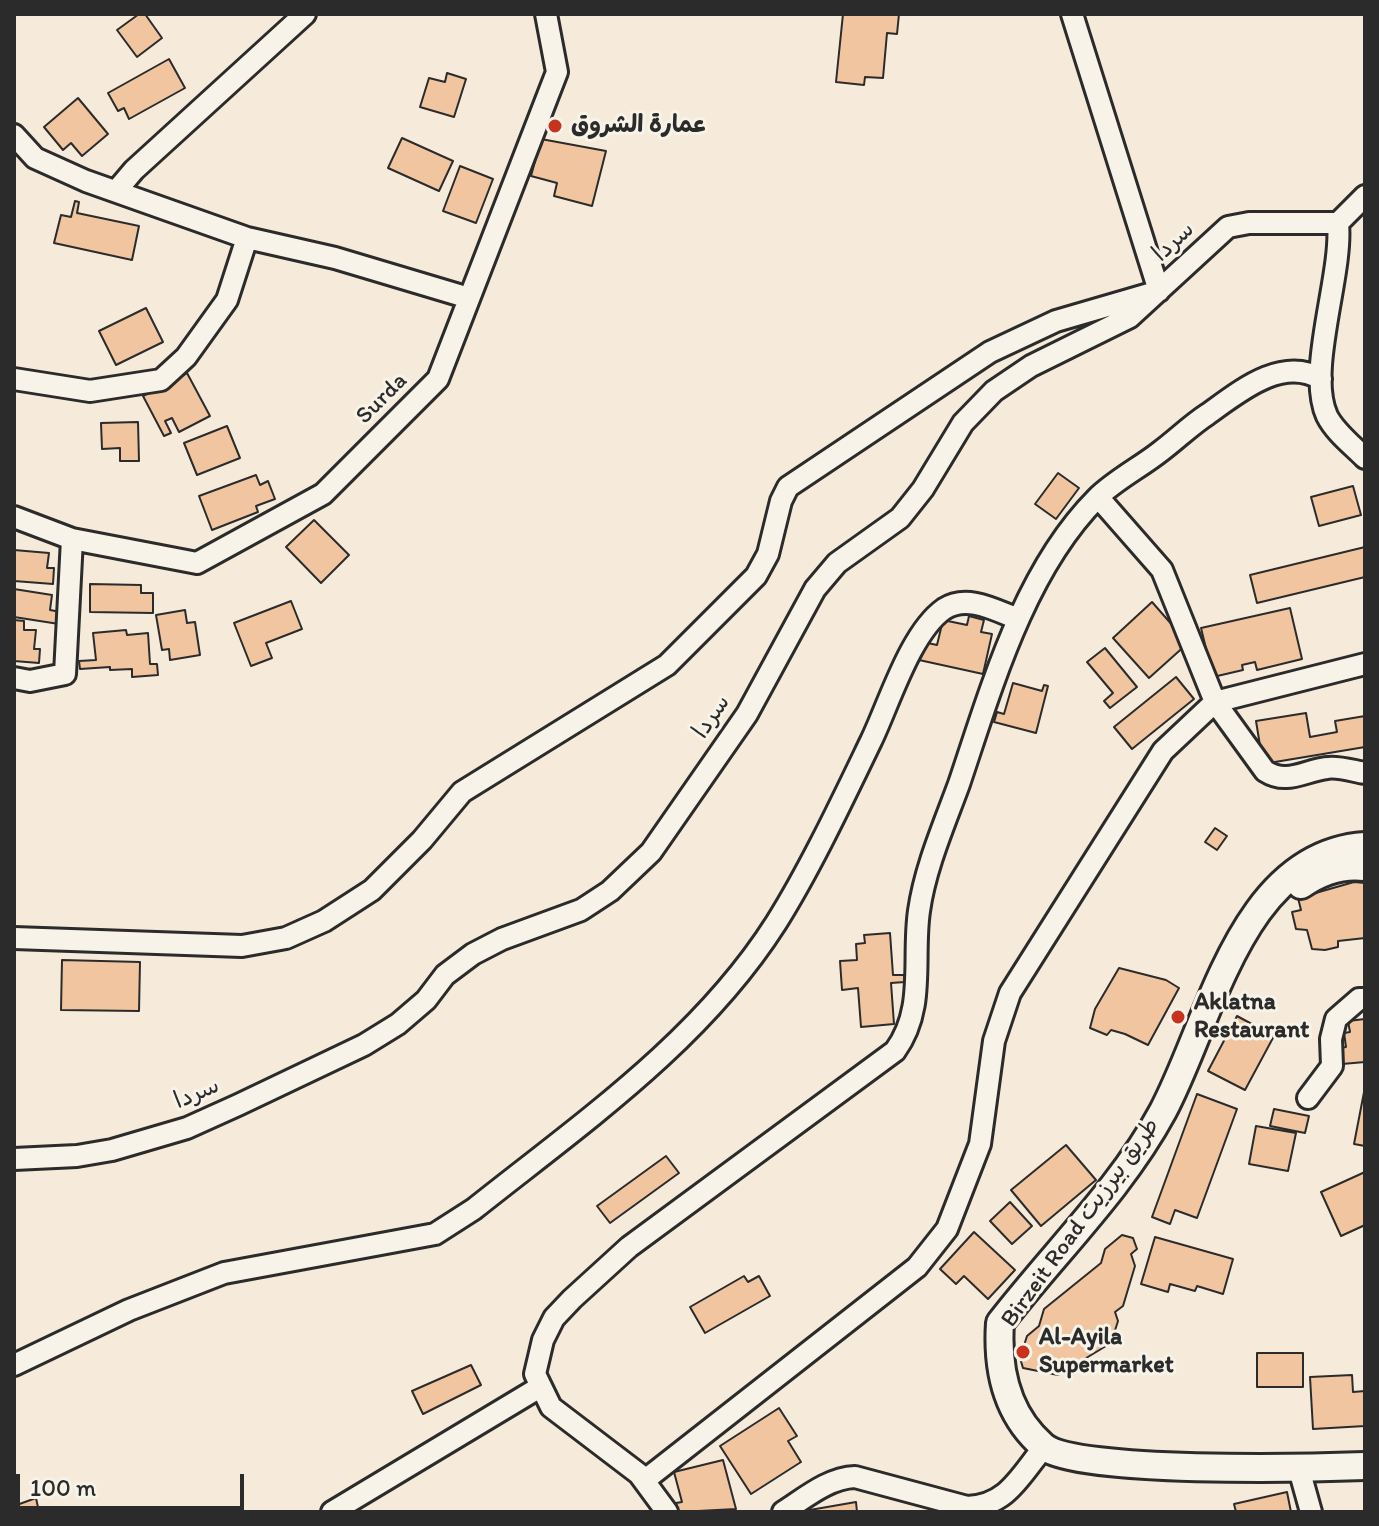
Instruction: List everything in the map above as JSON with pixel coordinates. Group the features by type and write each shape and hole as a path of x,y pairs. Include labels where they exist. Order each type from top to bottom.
{"main road":[{"path":"1365,846 1341,847 1323,853 1291,873 1261,907 1219,998 1158,1147 1138,1178 1018,1329 1015,1366 1023,1394 1049,1439 1084,1459 1157,1465 1299,1469 1365,1466"},
{"path":"1219,998 1287,897 1325,871 1349,865 1365,867"},
{"path":"1049,1439 1204,1450 1365,1450"}],"street":[{"path":"117,190 134,170 305,14"},
{"name":"Surda","path":"14,517 72,539 197,563 323,494 438,379 557,72 546,14"},
{"path":"14,938 242,946 286,938 324,921 372,890 422,840 462,792 649,678 713,619 756,576 768,554 781,501 788,487 990,352 1056,321 1159,291 1072,14"},
{"path":"14,135 35,158 247,238 335,258 469,298"},
{"path":"1365,196 1338,223 1340,237 1321,379 1327,418 1365,458"},
{"name":"سردا","path":"14,1159 77,1156 112,1150 187,1128 364,1045 398,1024 426,1000 445,975 473,954 502,939 581,910 610,891 651,852 747,714 815,589 837,563 900,518 923,489 963,423 994,391 1019,374 1130,317 1228,227 1249,223 1338,223"},
{"path":"14,379 90,391 161,380 186,357 227,300 247,238"},
{"path":"667,1512 645,1480 551,1407 535,1374 536,1360 554,1318 629,1247 895,1051 907,1035 915,1010 919,911 933,858 1004,647 1073,527 1098,497 1192,425 1261,380 1286,370 1306,370 1321,379"},
{"path":"1098,497 1162,570 1215,702 1265,771 1276,778 1289,778 1329,767 1365,773"},
{"path":"14,678 30,681 65,674 72,539"},
{"path":"14,1365 129,1310 224,1273 435,1234 474,1209 691,1029 741,972 777,922 871,741 914,647 931,622 958,602 974,603 1018,619"},
{"path":"645,1480 917,1267 934,1250 960,1200 980,1144 994,1041 1010,993 1163,751 1215,702 1365,664"},
{"path":"1308,1098 1332,1066 1331,1039 1336,1019 1359,999 1365,999"},
{"path":"332,1512 540,1387"},
{"path":"783,1512 842,1477 855,1477 967,1507 982,1507 1004,1496 1049,1439"},
{"path":"1299,1469 1311,1512"}],"building":[{"path":"139,14 145,14 162,38 137,57 117,30"},
{"path":"843,14 899,14 897,34 887,33 883,78 865,77 864,85 836,82"},
{"path":"169,59 185,88 129,119 124,108 118,111 108,93"},
{"path":"447,73 466,79 454,117 420,107 429,78 445,82"},
{"path":"78,98 108,134 82,156 71,143 63,150 44,127"},
{"path":"402,138 453,161 439,191 388,168"},
{"path":"541,139 606,151 592,206 554,196 557,183 531,176"},
{"path":"460,166 493,179 476,223 443,211"},
{"path":"75,201 79,202 77,213 139,226 132,260 54,243 61,215 71,217"},
{"path":"146,308 163,342 116,365 99,331"},
{"path":"187,373 210,416 179,432 172,418 165,421 171,433 164,436 143,396"},
{"path":"138,422 139,461 120,461 120,448 102,449 101,423"},
{"path":"227,426 240,458 197,475 184,443"},
{"path":"1058,473 1079,488 1056,519 1035,504"},
{"path":"256,475 260,485 268,481 275,499 256,506 258,512 212,530 199,496"},
{"path":"1353,486 1361,515 1319,526 1311,497"},
{"path":"314,520 349,555 321,583 286,547"},
{"path":"1365,547 1365,577 1257,603 1250,575"},
{"path":"14,550 49,553 47,568 54,568 53,584 14,581"},
{"path":"90,584 141,585 141,593 153,593 153,613 90,612"},
{"path":"14,589 52,595 50,610 61,612 59,624 14,617"},
{"path":"291,601 302,629 266,643 272,658 251,666 234,623"},
{"path":"1152,602 1188,643 1149,678 1113,638"},
{"path":"1290,608 1302,659 1257,670 1255,662 1242,665 1243,670 1213,677 1201,628"},
{"path":"185,610 187,623 195,622 200,655 170,660 169,649 162,650 156,615"},
{"path":"969,616 984,620 981,632 992,634 983,674 919,660 923,642 937,645 943,620 967,625"},
{"path":"14,620 24,621 24,630 36,630 34,649 40,649 39,663 14,661"},
{"path":"126,630 127,635 148,633 150,664 157,664 158,675 132,677 132,669 110,670 110,667 80,669 79,661 96,660 93,633"},
{"path":"1105,648 1137,687 1110,708 1104,701 1113,693 1087,662"},
{"path":"1176,677 1194,699 1132,749 1114,727"},
{"path":"1013,683 1042,691 1044,685 1048,686 1036,733 994,722 997,712 1004,714"},
{"path":"1306,713 1310,737 1337,732 1335,721 1365,716 1365,747 1263,764 1256,721"},
{"path":"1215,828 1227,836 1217,850 1205,842"},
{"path":"1354,882 1365,883 1365,938 1338,941 1338,947 1325,950 1312,949 1307,930 1296,929 1292,912 1301,910 1298,898"},
{"path":"890,933 893,975 904,975 905,982 891,983 894,1024 861,1027 858,988 842,990 840,961 857,960 856,944 865,943 864,935"},
{"path":"62,960 140,962 139,1011 61,1010"},
{"path":"1119,968 1166,980 1179,988 1148,1045 1125,1034 1111,1030 1107,1035 1090,1028 1095,1009"},
{"path":"1237,1016 1274,1036 1245,1090 1208,1071"},
{"path":"1365,1019 1365,1062 1342,1064 1340,1048 1346,1047 1344,1033 1350,1032 1348,1021"},
{"path":"1365,1087 1365,1146 1354,1144"},
{"path":"1197,1094 1237,1109 1197,1218 1175,1210 1170,1224 1152,1217"},
{"path":"1274,1109 1309,1116 1305,1133 1270,1126"},
{"path":"1256,1126 1296,1133 1288,1171 1249,1164"},
{"path":"1066,1145 1096,1180 1041,1226 1011,1190"},
{"path":"666,1156 679,1173 610,1223 597,1206"},
{"path":"1365,1172 1365,1225 1341,1236 1321,1192"},
{"path":"1010,1202 1032,1226 1012,1244 990,1221"},
{"path":"974,1232 1015,1270 988,1299 964,1276 956,1284 940,1269"},
{"path":"1122,1235 1133,1238 1137,1249 1131,1254 1135,1266 1123,1306 1115,1312 1118,1321 1111,1343 1058,1375 1023,1368 1020,1358 1027,1336 1039,1326 1044,1309 1101,1263 1105,1249"},
{"path":"1155,1237 1233,1259 1223,1294 1197,1286 1195,1291 1170,1284 1168,1292 1141,1284"},
{"path":"744,1276 748,1282 759,1276 770,1296 705,1333 690,1307"},
{"path":"1257,1353 1303,1353 1303,1387 1257,1387"},
{"path":"471,1365 481,1385 423,1414 412,1391"},
{"path":"1352,1375 1353,1392 1365,1391 1365,1426 1313,1429 1310,1377"},
{"path":"779,1408 797,1436 788,1441 801,1462 751,1494 720,1446"},
{"path":"723,1460 736,1509 679,1512 676,1503 682,1502 674,1472"},
{"path":"1287,1492 1291,1512 1236,1512 1234,1504"},
{"path":"36,1498 39,1512 14,1512 14,1506"},
{"path":"856,1502 857,1512 804,1512 804,1511"}],"place":[{"name":"عمارة الشروق","path":"555,126"},
{"name":"Aklatna Restaurant","path":"1178,1017"},
{"name":"Al-Ayila Supermarket","path":"1023,1352"}]}
